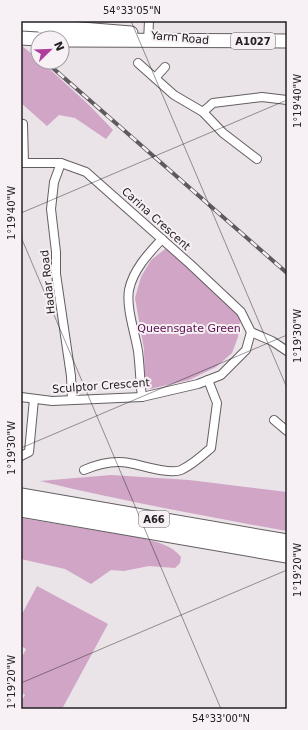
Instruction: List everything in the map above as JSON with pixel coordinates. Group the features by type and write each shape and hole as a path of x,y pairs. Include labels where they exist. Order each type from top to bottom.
{"highway":[{"name":"A66","path":"21,496 287,542"},
{"name":"A66","path":"21,509 287,555"}],"main road":[{"name":"Yarm Road","path":"21,25 69,28 148,38 219,41 287,41"},
{"name":"Yarm Road","path":"70,41 148,38"}],"street":[{"path":"148,38 149,21"},
{"path":"138,63 174,95 203,112 222,133 257,158"},
{"path":"155,78 165,68"},
{"path":"203,112 212,103 262,97 287,100"},
{"name":"Carina Crescent","path":"23,124 22,163 61,163 86,172 162,239 241,312 251,332"},
{"name":"Hadar Road","path":"61,163 54,182 51,209 56,252 56,274 71,376 72,400"},
{"path":"142,397 138,352 130,309 129,290 137,270 148,254 162,239"},
{"path":"251,332 272,341 287,352"},
{"name":"Sculptor Crescent","path":"21,397 52,401 142,397 198,384 221,375 246,350 251,332"},
{"path":"84,470 105,462 128,462 158,470 180,471 197,460 211,448 217,403 208,380"},
{"path":"21,456 29,452 34,399"},
{"path":"274,420 287,431"}],"green space":[{"path":"21,45 30,52 30,70 51,70 89,105 113,130 106,139 75,118 59,115 47,126 21,103"},
{"name":"Queensgate Green","path":"169,246 241,312 238,337 232,353 216,367 189,380 150,389 145,383 144,349 135,298 141,277 151,260"},
{"path":"111,475 189,480 287,492 287,531 132,502 40,481"},
{"path":"21,518 153,541 163,544 177,553 181,557 180,563 175,568 149,566 124,571 111,570 91,584 65,569 21,559"},
{"path":"37,586 108,624 62,709 21,709 21,702 25,695 21,692 21,659 26,649 21,646 21,616"}],"railway":[{"path":"21,34 30,42"},
{"path":"55,70 287,273"}]}
